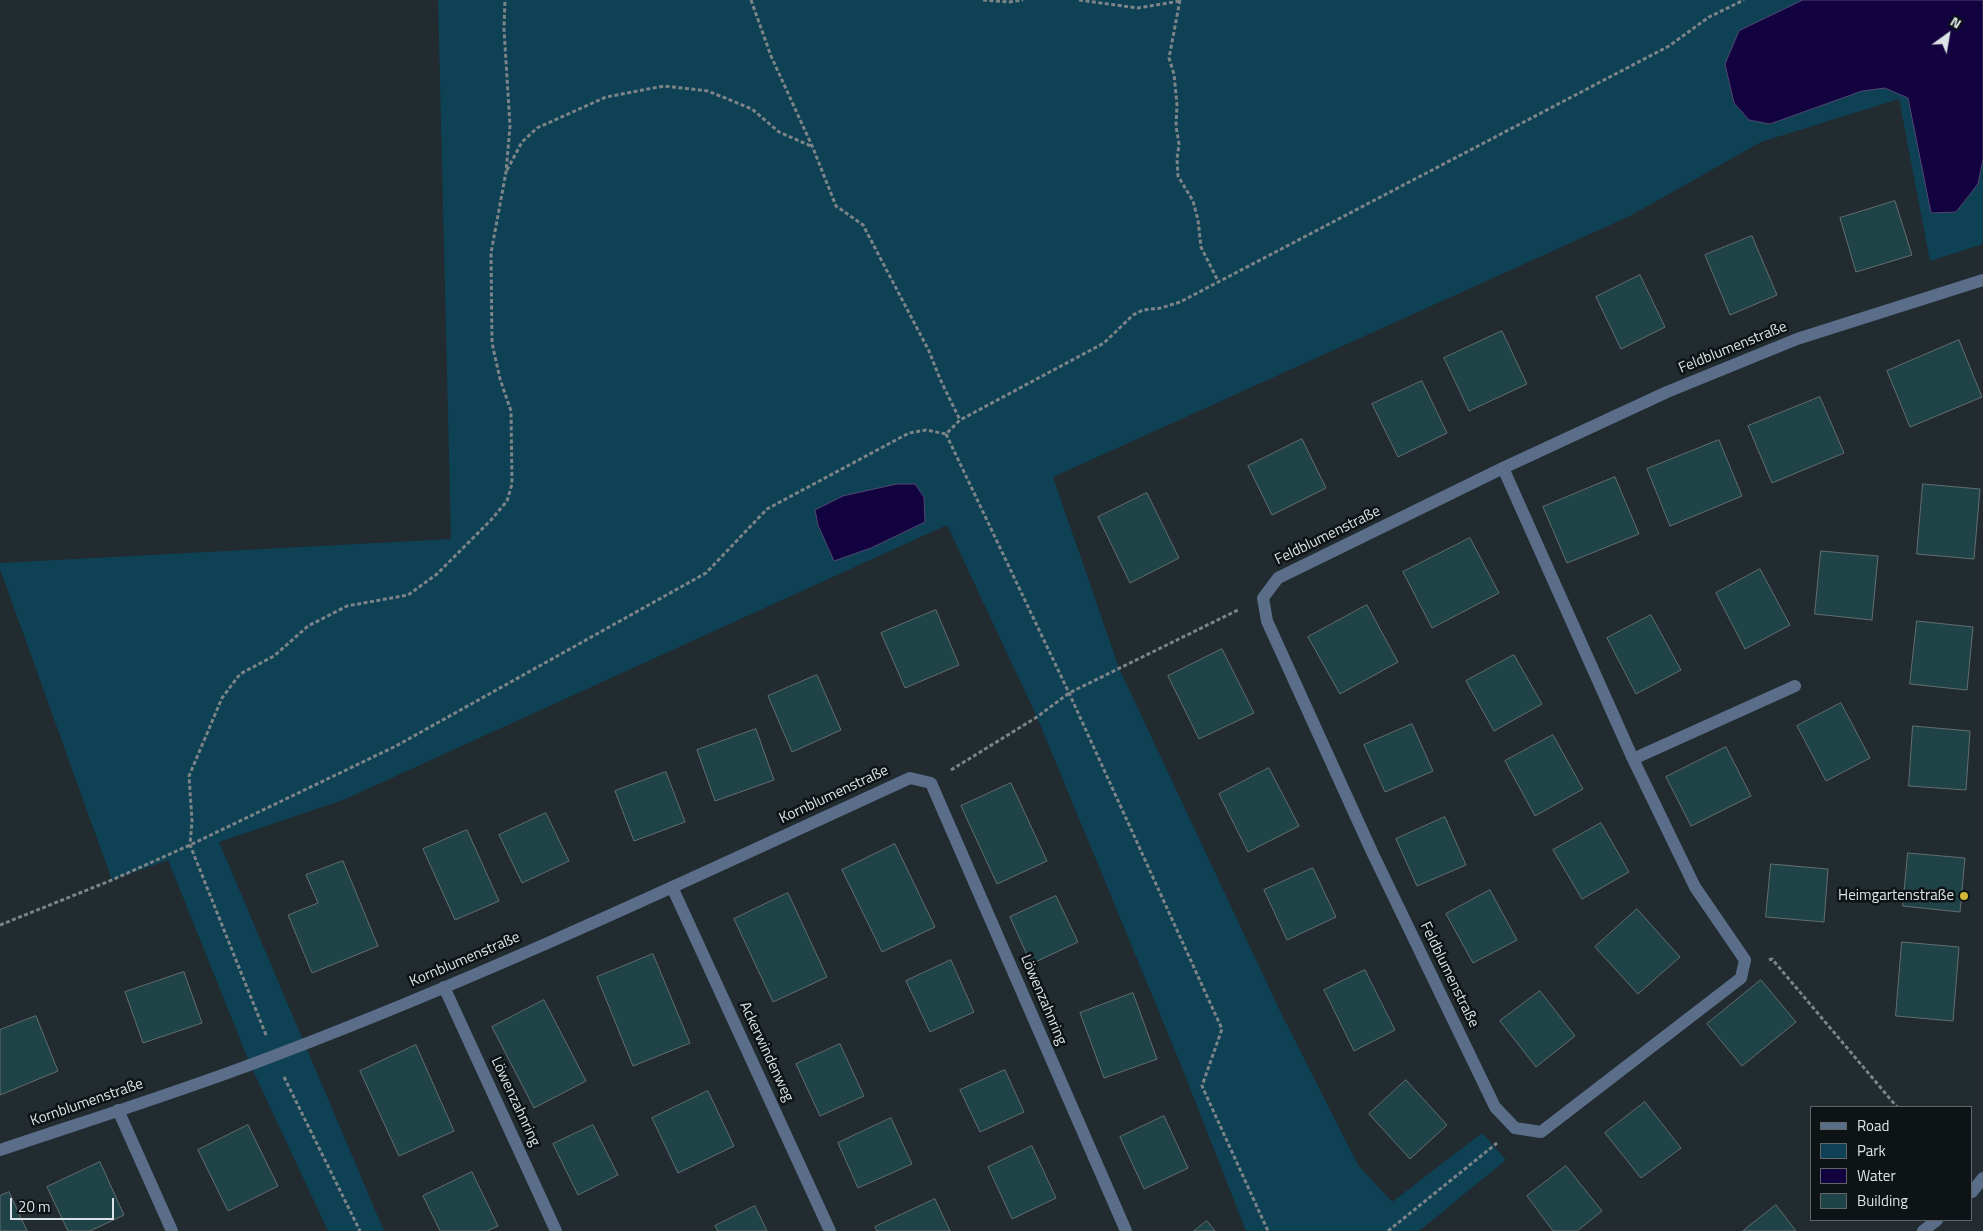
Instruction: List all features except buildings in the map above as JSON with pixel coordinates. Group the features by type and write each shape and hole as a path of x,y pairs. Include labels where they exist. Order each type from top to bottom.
{"street":[{"name":"Feldblumenstraße","path":"1515,1128 1495,1107 1372,852 1267,621 1263,598 1278,578 1503,468 1667,392 1797,339 1983,280"},
{"path":"1503,468 1633,759 1695,887 1746,960 1741,978 1541,1132 1515,1128"},
{"path":"1633,759 1795,686"},
{"name":"Kornblumenstraße","path":"0,1150 274,1056 444,987 672,887 910,778 931,782"},
{"name":"Löwenzahnring","path":"931,782 1126,1231"},
{"name":"Ackerwindenweg","path":"672,887 830,1231"},
{"name":"Löwenzahnring","path":"444,987 556,1231"},
{"path":"118,1110 172,1231"},
{"path":"1973,1191 1983,1178"},
{"path":"1923,1231 1937,1221"}],"path":[{"path":"190,845 192,821 189,776 222,698 240,674 274,656 308,626 347,606 408,595 437,574 507,502 512,484 511,410 500,379 492,343 490,253 506,172 510,126 504,29 505,0"},
{"path":"751,0 771,56 814,148 836,206 863,225 929,351 940,380 960,420"},
{"path":"983,0 1009,2 1023,0"},
{"path":"1079,0 1138,8 1180,0 1168,58 1174,74 1177,106 1178,176 1192,201 1198,220 1201,247 1218,281"},
{"path":"946,434 960,420 1112,337 1125,320 1133,315 1143,310 1161,308 1180,302 1669,46 1709,17 1744,0"},
{"path":"506,172 522,142 537,128 606,97 664,86 708,91 752,109 779,132 814,148"},
{"path":"0,925 112,880 190,845 396,746 706,573 767,508 909,433 926,430 946,434"},
{"path":"946,434 1069,693 1222,1029 1202,1086 1268,1231"},
{"path":"931,782 1037,717 1069,693 1263,598"},
{"path":"1746,960 1772,960 1896,1106"},
{"path":"1388,1231 1515,1128"}],"green space":[{"path":"438,0 1983,0 1983,244 1930,261 1899,99 1761,142 1630,216 1053,477 1119,668 1280,1011 1358,1165 1392,1202 1482,1133 1506,1160 1419,1231 1246,1231 1181,1065 1037,717 947,525 343,800 219,842 384,1231 328,1231 250,1064 168,860 112,880 0,569 0,563 451,539"}],"water":[{"path":"1803,0 1983,0 1983,159 1978,184 1956,212 1931,213 1908,98 1885,88 1862,91 1770,124 1749,120 1734,103 1725,64 1739,31"},
{"path":"897,484 915,484 924,497 925,522 871,548 834,561 818,525 815,510 843,496"}],"place":[{"name":"Heimgartenstraße","path":"1964,896"}]}
